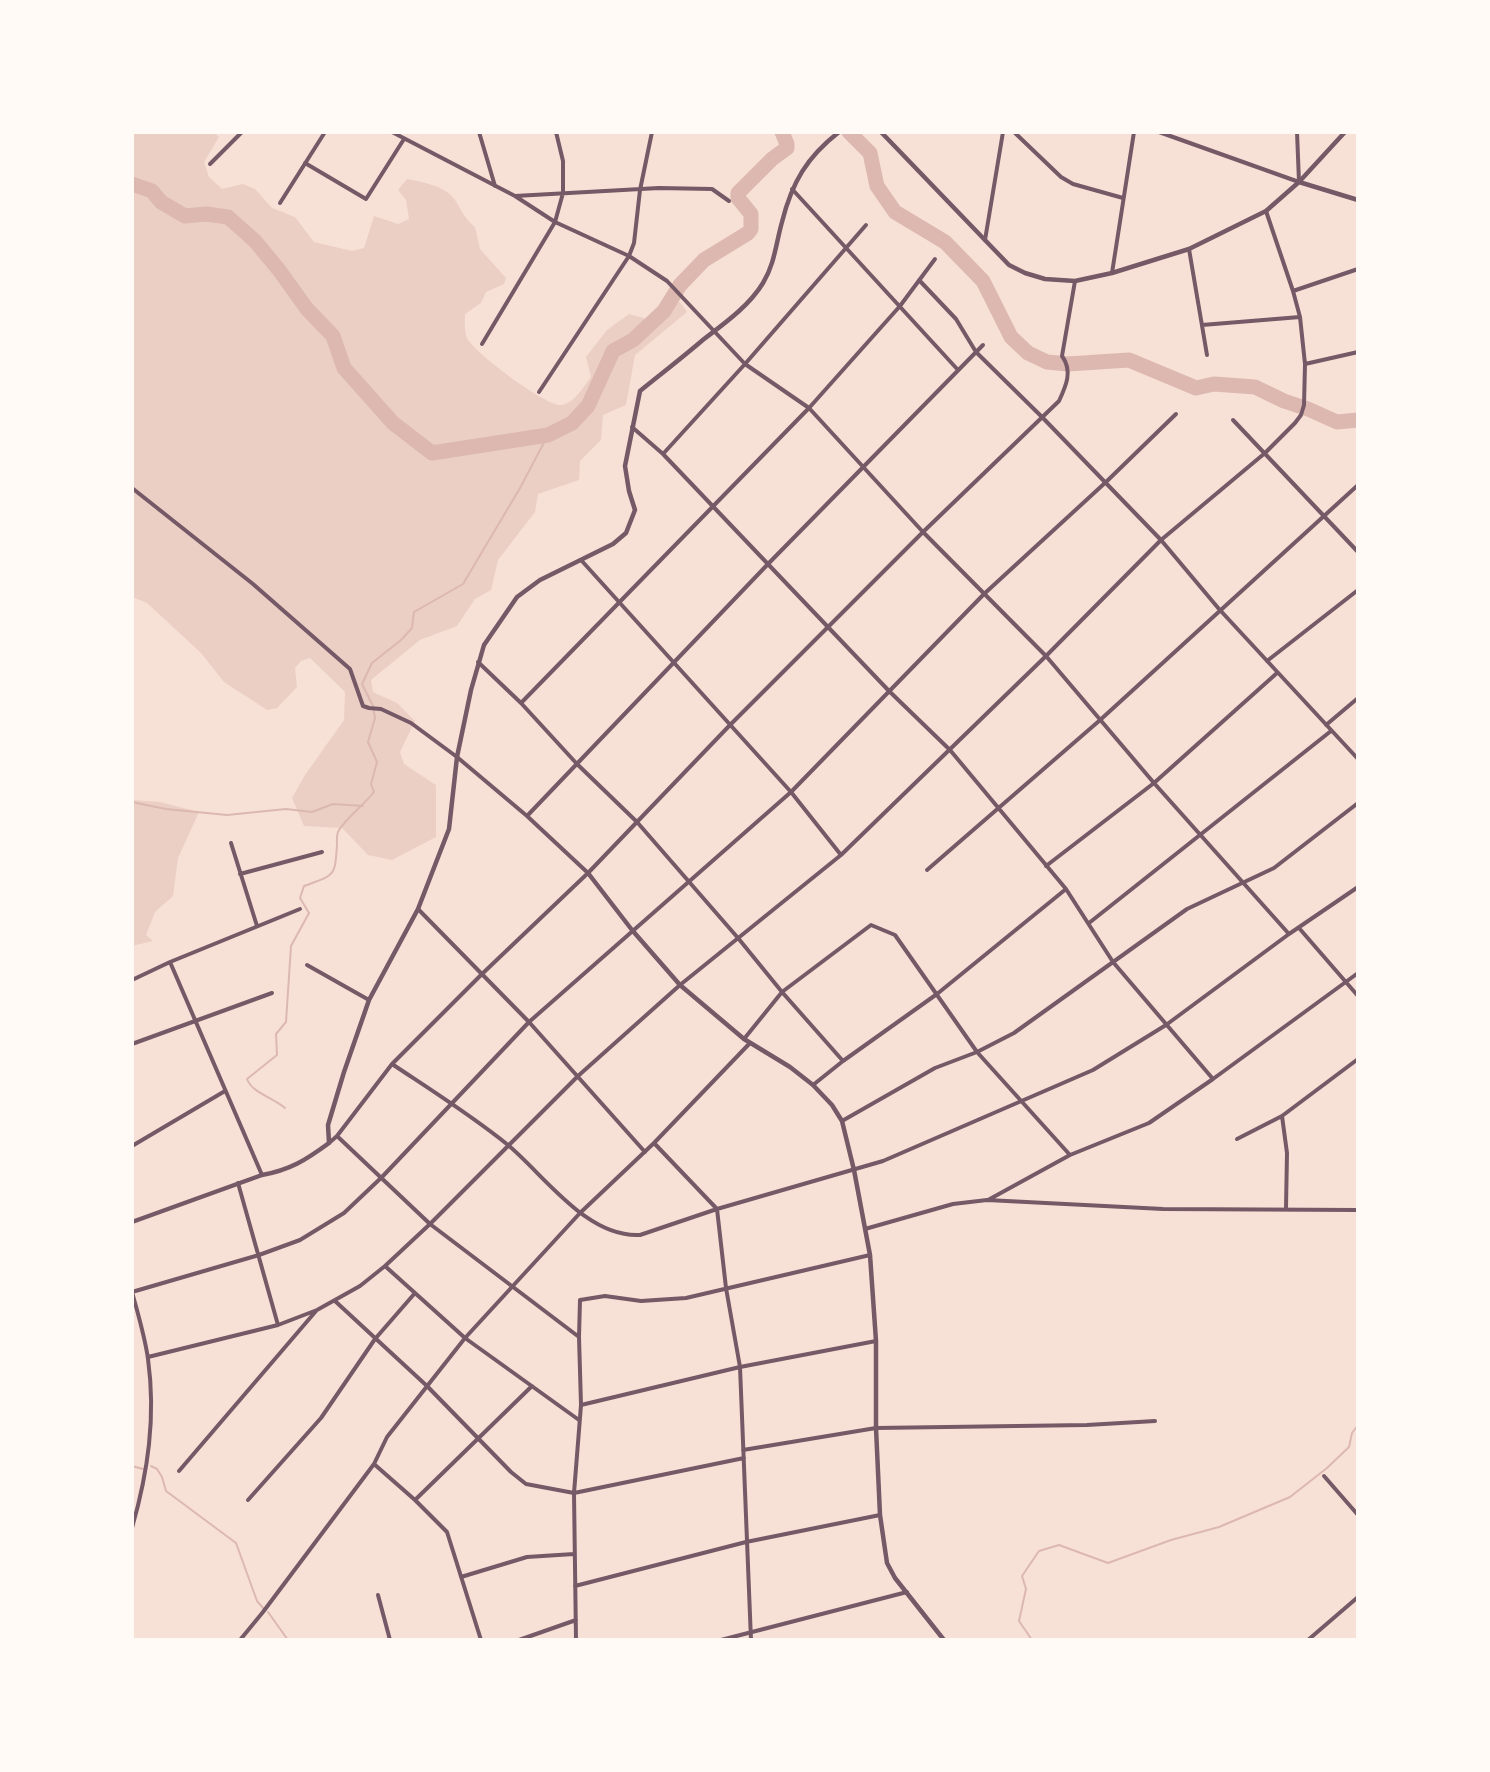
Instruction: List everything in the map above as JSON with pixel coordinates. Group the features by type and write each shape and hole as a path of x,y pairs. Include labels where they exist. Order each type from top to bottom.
{"street":[{"path":"210,164 242,132"},
{"path":"280,203 326,132"},
{"path":"392,132 515,196 555,222 629,256 674,288 745,364 809,408 923,532 1046,656 1099,721 1289,934"},
{"path":"479,132 495,186"},
{"path":"482,344 555,222 563,193 563,161 556,132"},
{"path":"539,392 629,256 634,243 640,190 652,132"},
{"path":"329,1143 328,1125 369,1000 418,909 449,829 457,757 478,662 493,631 517,597 540,580 613,544 626,534 635,510 625,466 640,391 715,331 751,298 763,283 775,257 791,189 810,158 839,132"},
{"path":"985,240 1003,132"},
{"path":"1014,132 1061,177 1073,184 1123,198"},
{"path":"1112,273 1134,132"},
{"path":"1159,132 1299,182 1358,200"},
{"path":"1297,132 1299,182"},
{"path":"884,133 1009,265 1045,279 1076,281 1112,273 1189,249 1266,211 1299,182 1344,132"},
{"path":"305,163 366,199 404,140"},
{"path":"515,196 659,188 712,189 729,201"},
{"path":"791,189 958,370"},
{"path":"148,1358 278,1325 317,1310 360,1286 430,1224 578,1076 680,985 841,855 1046,656 1161,540 1265,453 1301,414 1304,405 1305,364 1300,317 1266,211"},
{"path":"663,454 866,225"},
{"path":"1189,249 1207,355"},
{"path":"521,703 809,408 900,306 935,259"},
{"path":"1293,291 1358,269"},
{"path":"919,280 956,319 976,352 1161,540 1219,609 1358,759"},
{"path":"132,1222 238,1183 283,1171 307,1159 337,1136 392,1064 588,873 730,725 923,532 1059,401 1067,383 1068,364 1062,356 1076,281"},
{"path":"1202,325 1300,317"},
{"path":"527,816 768,564 983,345"},
{"path":"1305,364 1358,352"},
{"path":"132,1528 144,1478 153,1410 148,1358 135,1313 132,1292 259,1255 300,1240 344,1213 529,1022 791,792 984,594 1176,414"},
{"path":"1233,420 1358,552"},
{"path":"632,426 663,454 889,691 950,750 1066,890 1113,962 1213,1079"},
{"path":"927,870 1099,721 1219,609 1358,485"},
{"path":"132,488 253,584 350,669 363,706 381,709 411,723 457,757 527,816 588,873 632,930 680,985 744,1039 790,1067 813,1085 832,1105 842,1121 870,1256 876,1341 876,1428 880,1515 887,1563 895,1578 944,1640"},
{"path":"581,560 791,792 841,855"},
{"path":"1267,661 1358,590"},
{"path":"478,662 637,822 843,1061"},
{"path":"1046,866 1154,783 1277,673"},
{"path":"1326,725 1358,698"},
{"path":"1089,923 1331,731"},
{"path":"842,1121 935,1068 977,1052 1014,1033 1188,909 1274,868 1358,803"},
{"path":"231,843 257,926"},
{"path":"240,874 322,852"},
{"path":"392,1064 451,1103 509,1146 580,1213 615,1232 630,1236 640,1235 717,1209 882,1161 1093,1070 1166,1025 1289,934 1358,887"},
{"path":"813,1085 937,994 1066,890"},
{"path":"132,980 300,909"},
{"path":"418,909 529,1022 645,1152"},
{"path":"744,1039 782,992 871,925 895,935 977,1052 1070,1155"},
{"path":"1299,928 1358,996"},
{"path":"170,962 262,1175"},
{"path":"307,965 369,1000"},
{"path":"987,1200 1070,1155 1149,1123 1358,973"},
{"path":"132,1044 272,993"},
{"path":"240,1640 374,1464 387,1437 465,1338 580,1213 654,1143 750,1043"},
{"path":"1237,1138 1282,1116 1358,1059"},
{"path":"132,1146 225,1091"},
{"path":"1282,1116 1287,1153 1286,1208"},
{"path":"337,1136 382,1176 430,1224 579,1337"},
{"path":"654,1143 717,1209 726,1288 740,1367 751,1640"},
{"path":"238,1183 278,1325"},
{"path":"865,1229 953,1204 987,1200 1163,1209 1358,1210"},
{"path":"576,1640 573,1493 580,1420 580,1300 605,1296 641,1302 686,1298 870,1256"},
{"path":"384,1266 465,1338 580,1420"},
{"path":"248,1500 321,1418 375,1339 415,1293"},
{"path":"334,1301 427,1386 511,1472 526,1484 573,1493 744,1458"},
{"path":"179,1471 317,1310"},
{"path":"580,1405 740,1367 876,1341"},
{"path":"415,1500 532,1386"},
{"path":"743,1450 876,1428 1087,1425 1155,1420"},
{"path":"374,1464 447,1532 481,1640"},
{"path":"1324,1476 1356,1508 1358,1515"},
{"path":"575,1586 746,1542 880,1515"},
{"path":"461,1577 527,1557 574,1554"},
{"path":"721,1640 907,1592"},
{"path":"378,1595 390,1640"},
{"path":"1308,1640 1358,1597"},
{"path":"519,1640 576,1620"}],"shaded area":[{"path":"132,132 214,132 219,137 204,162 209,177 222,189 243,184 255,189 272,208 295,217 314,242 352,251 364,248 374,216 398,224 409,219 406,200 398,190 407,179 433,185 446,191 475,227 480,249 506,278 504,284 486,292 481,303 465,314 467,338 482,355 511,378 553,403 566,404 578,394 591,377 586,357 607,330 629,314 647,319 664,305 680,302 687,312 635,355 626,405 603,415 601,440 580,461 579,480 538,494 535,512 498,560 491,590 475,599 457,626 420,640 371,680 373,692 397,703 415,721 400,752 404,764 436,785 436,837 392,860 368,855 342,828 304,826 292,798 305,775 344,720 345,692 310,658 301,661 295,668 297,687 277,708 267,710 224,682 201,653 147,603 132,597"},
{"path":"132,800 160,802 199,812 178,858 173,896 155,912 146,935 153,941 132,946"}],"waterway":[{"path":"132,184 152,191 161,202 185,216 206,214 228,217 255,241 307,309 333,336 344,368 393,423 432,453 548,435 572,423 588,406 613,351 633,340 664,311 680,285 704,260 751,229 751,214 738,198 738,193 772,159 787,148 782,132"},
{"path":"849,132 870,153 877,186 895,212 945,242 983,281 1011,337 1028,353 1047,362 1068,364 1129,360 1196,388 1214,384 1255,387 1337,422 1358,420"},
{"path":"285,1108 258,1092 247,1079 277,1055 276,1034 286,1022 291,946 309,913 300,898 304,886 328,877 334,869 339,830 374,792 371,784 377,762 368,742 375,718 373,706 362,684 372,663 412,628 414,612 463,584 520,488 548,435"},
{"path":"132,802 166,809 227,815 286,809 312,812 333,804 363,806"},
{"path":"1032,1640 1019,1621 1026,1589 1022,1576 1039,1551 1059,1545 1108,1563 1171,1540 1219,1527 1290,1497 1349,1447 1352,1433 1358,1425"},
{"path":"132,1466 143,1469"},
{"path":"151,1466 157,1469 162,1477 166,1491 236,1543 257,1601 264,1609"},
{"path":"268,1612 288,1640"}]}
